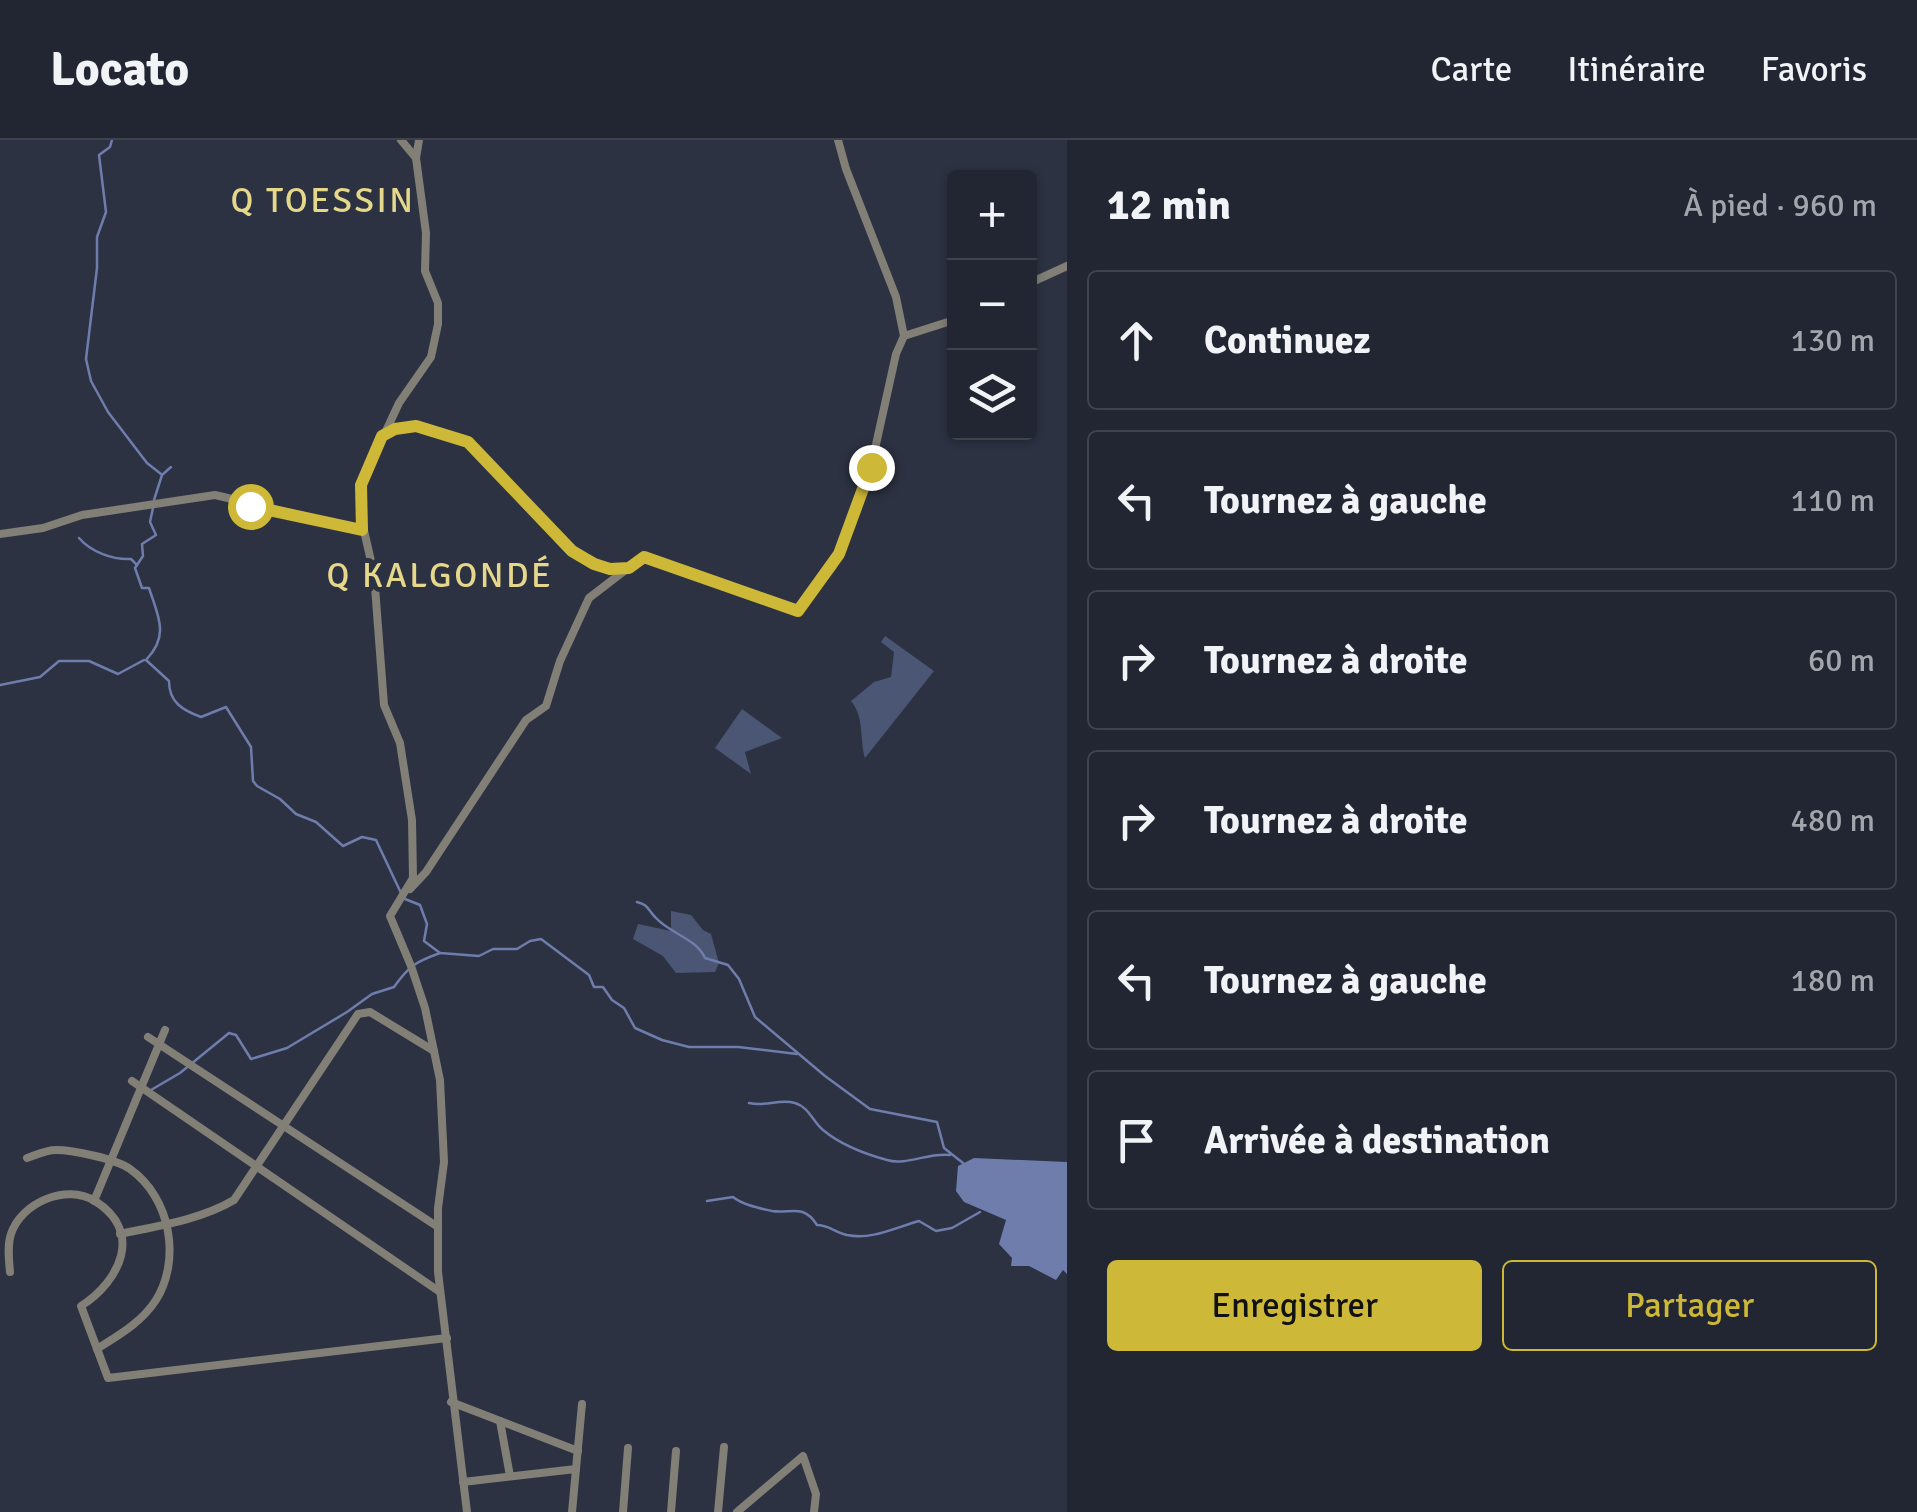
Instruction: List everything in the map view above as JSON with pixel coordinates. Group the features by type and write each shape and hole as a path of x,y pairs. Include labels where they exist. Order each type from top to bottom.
{"street":[{"path":"402,140 416,158"},
{"path":"419,140 416,158 426,233 425,271 438,303 437,339 431,357 399,403 361,485 362,530 374,574 384,705 400,743 410,803 413,878 390,916 411,966 440,1080 444,1162 438,1227 440,1292 466,1512"},
{"path":"406,892 426,872 526,720 543,710 589,598 644,557 798,611 833,566 871,467 896,354 904,336 896,297 838,140"},
{"path":"1037,280 1067,266"},
{"path":"904,336 947,322"},
{"path":"382,436 395,429 416,426 468,442 572,551 600,566 629,568"},
{"path":"0,534 42,528 82,515 215,495 362,530"},
{"path":"120,1234 221,1208 234,1200 358,1014 364,1011 434,1051"},
{"path":"94,1201 165,1030"},
{"path":"148,1037 438,1227"},
{"path":"132,1081 440,1292"},
{"path":"27,1158 57,1150 111,1160 131,1169 158,1203 166,1224 170,1264 156,1300 130,1328 97,1349"},
{"path":"10,1272 11,1234 30,1207 68,1195 94,1201 110,1216 120,1234 122,1259 107,1287 81,1306 108,1378 448,1338"},
{"path":"451,1402 578,1451"},
{"path":"572,1512 582,1404"},
{"path":"500,1421 510,1476"},
{"path":"718,1512 724,1447"},
{"path":"623,1512 628,1448"},
{"path":"671,1512 676,1452"},
{"path":"737,1512 803,1456 816,1494 814,1512"},
{"path":"463,1482 576,1468"}],"shaded area":[{"path":"885,636 934,671 865,758 860,721 851,701 874,682 891,677 894,652 881,642"},
{"path":"742,709 782,738 745,752 751,774 715,748"},
{"path":"671,911 691,915 711,934 719,963 715,972 676,973 663,956 633,939 638,924 671,931"},
{"path":"974,1158 1067,1162 1067,1274 1063,1270 1056,1280 1029,1266 1011,1266 1012,1258 999,1244 1006,1220 964,1202 956,1191 958,1166"}],"waterway":[{"path":"112,140 110,147 99,155 106,212 97,237 86,359 91,381 108,412 147,463 161,474"},
{"path":"154,500 162,475 171,467"},
{"path":"153,508 150,522 156,535 142,544 143,556 135,568 142,588 149,588 160,625 158,642 146,660 169,681 174,700 188,711 201,717 226,707 251,747 253,781 257,786 296,814 316,822 343,846 362,837 376,840 401,893"},
{"path":"79,538 96,551 131,559 137,565"},
{"path":"0,685 40,677 59,661 89,661 118,674 144,660"},
{"path":"405,899 420,905 427,924 424,941 440,953 479,956 493,949 517,949 541,939 589,975 594,987 603,987 624,1008 635,1028 689,1047 738,1047 797,1054"},
{"path":"637,902 696,946 705,958 728,965 739,979 755,1017 825,1076 870,1109 937,1122 944,1148 963,1163"},
{"path":"151,1090 180,1073 229,1033 236,1035 251,1059 287,1048 372,994 394,987 413,966 440,953"},
{"path":"749,1103 784,1101 800,1105 837,1140 887,1160 950,1155"},
{"path":"707,1201 733,1197 772,1211 801,1212 817,1225 856,1236 919,1221 936,1231 952,1228 980,1212"}],"district":[{"name":"Q TOESSIN","path":"323,200"},
{"name":"Q KALGONDÉ","path":"440,575"}],"route":[{"path":"250,506 362,530 361,485 382,436 405,427 430,428 473,444 572,551 594,564 622,569 644,557 798,611 833,566 871,467"}]}
